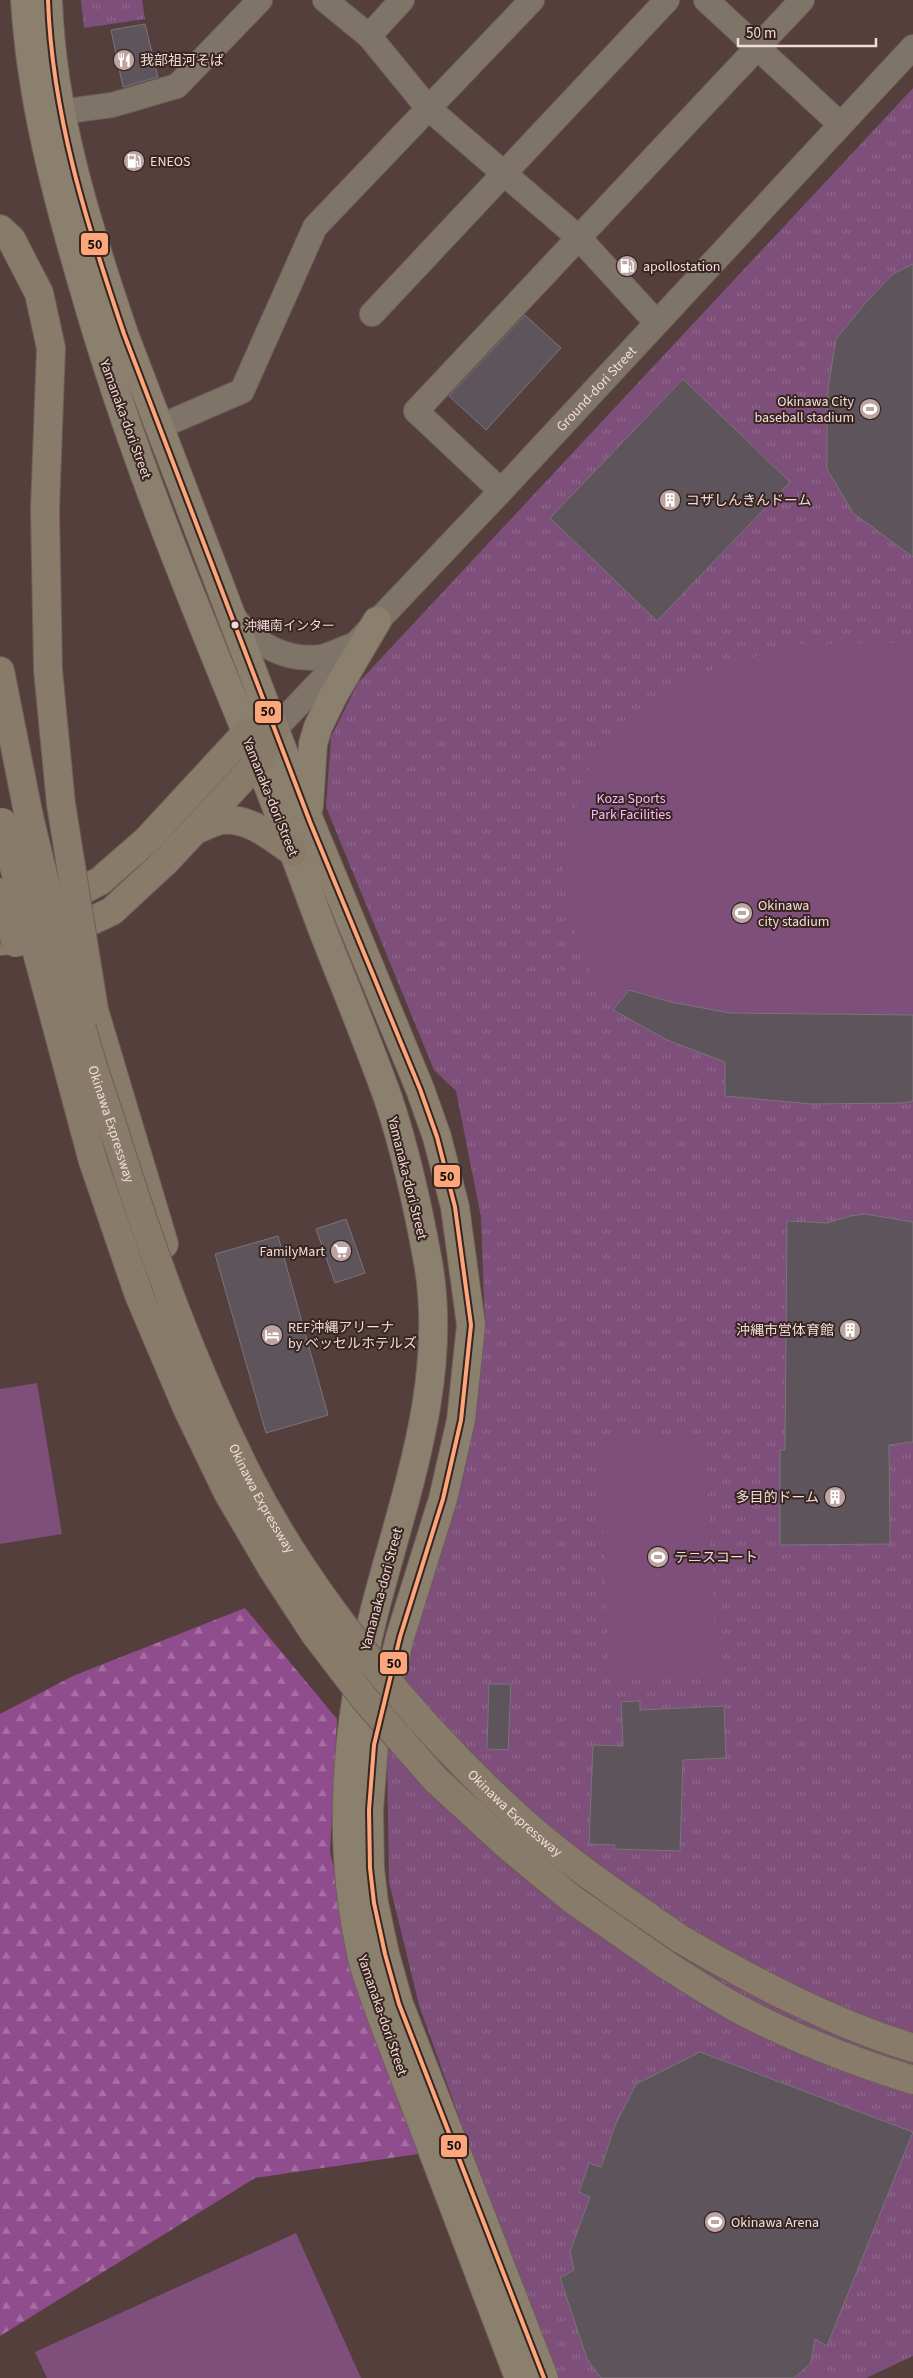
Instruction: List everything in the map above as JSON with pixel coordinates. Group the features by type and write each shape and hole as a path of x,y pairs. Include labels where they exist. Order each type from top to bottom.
{"highway":[{"path":"0,229 11,239 39,293 51,348 45,509 48,670 61,804 94,1010 210,1395"},
{"name":"Okinawa Expressway","path":"0,671 29,817 81,1027 140,1216 173,1305 210,1395 250,1478 291,1550 337,1616 456,1757 524,1823 587,1874 679,1938 747,1978 804,2006 884,2039 913,2048"},
{"path":"0,908 14,910 57,904 100,881 147,840 246,733 275,729"},
{"path":"0,941 60,936 112,911 166,860 258,762 275,729"},
{"name":"Okinawa Expressway","path":"1,817 93,1161 139,1295 186,1408 228,1493 272,1568 315,1634 364,1698 436,1780 508,1846 572,1899 665,1964 733,2006 799,2038 872,2068 913,2080"},
{"path":"193,830 221,820 238,821 257,827 293,852"},
{"path":"0,892 46,1038 93,1161"}],"main road":[{"name":"Yamanaka-dori Street","path":"25,0 39,115 54,185 104,358 135,447 388,1100 406,1157 419,1216 432,1291 432,1365 422,1435 373,1616 358,1683 346,1787 345,1838 352,1904 363,1962 382,2018 519,2378"},
{"name":"Yamanaka-dori Street","path":"48,0 60,112 98,258 159,427 310,822 420,1089 437,1137 455,1207 471,1325 461,1420 443,1499 400,1637 374,1746 369,1810 370,1868 374,1903 385,1954 400,2004 544,2378"},
{"path":"310,822 310,772 313,744 318,727 333,696 377,621"}],"street":[{"path":"60,112 112,105 177,86 260,0"},
{"path":"325,0 369,36 428,108 579,238 656,322"},
{"path":"369,36 402,0"},
{"path":"159,427 242,391 315,227 532,0"},
{"path":"372,314 667,0"},
{"path":"706,0 840,124"},
{"path":"501,492 416,411 802,0"},
{"name":"Ground-dori Street","path":"275,729 501,492 656,322 913,47"},
{"path":"230,613 245,632 284,654 322,657 354,645"}],"green space":[{"path":"81,0 142,0 145,19 84,28"},
{"name":"Koza Sports Park Facilities","path":"913,88 913,2356 866,2378 559,2378 470,2148 419,2005 389,1882 387,1757 412,1642 471,1417 485,1327 481,1217 456,1091 434,1070 326,807 331,737 358,683"},
{"name":"Okinawa city stadium","path":"897,643 913,648 913,1101 902,1103 811,1104 725,1096 725,1062 667,1040 613,1010 580,954 563,871 583,775 649,706 705,672 795,644"},
{"path":"37,1383 62,1534 0,1544 0,1389"},
{"name":"テニスコート","path":"705,1434 717,1675 610,1681 599,1440"},
{"path":"245,1608 337,1719 330,1852 369,2013 418,2154 255,2178 0,2336 0,1714 73,1676"},
{"path":"296,2233 361,2378 47,2378 35,2352"}],"building":[{"path":"145,24 158,77 123,87 111,30"},
{"name":"Okinawa City baseball stadium","path":"913,264 913,557 853,513 827,469 827,429 828,388 836,339 868,300 893,274"},
{"path":"525,315 561,348 486,430 449,396"},
{"name":"コザしんきんドーム","path":"683,379 790,482 657,621 550,518"},
{"path":"629,990 671,1002 730,1013 913,1015 913,1101 902,1103 811,1104 725,1096 725,1062 667,1040 613,1010"},
{"name":"沖縄市営体育館","path":"865,1214 913,1222 913,1442 889,1445 890,1544 780,1545 780,1450 785,1450 787,1221 827,1223 850,1216"},
{"name":"FamilyMart","path":"346,1219 365,1273 335,1283 316,1229"},
{"name":"REF沖縄アリーナ by ベッセルホテルズ","path":"278,1236 328,1415 266,1433 215,1254"},
{"path":"489,1684 511,1684 508,1750 487,1749"},
{"path":"640,1701 640,1710 724,1706 726,1758 683,1760 680,1851 614,1849 615,1845 589,1844 593,1745 623,1746 621,1702"},
{"name":"Okinawa Arena","path":"700,2052 913,2132 827,2346 815,2339 811,2363 794,2378 601,2378 587,2359 560,2278 574,2270 570,2251 590,2197 579,2192 589,2163 601,2167 616,2123 636,2084"}],"transit line":[{"name":"50","path":"48,0 56,85 64,127 85,211 124,334 310,822 420,1089 437,1137 455,1207 471,1325 461,1420 443,1499 400,1637 374,1745 369,1810 370,1868 374,1903 385,1954 399,2004 544,2378"}],"place":[{"name":"我部祖河そば","path":"124,60"},
{"name":"ENEOS","path":"134,161"},
{"name":"apollostation","path":"627,266"},
{"name":"Okinawa City baseball stadium","path":"870,409"},
{"name":"コザしんきんドーム","path":"670,500"},
{"name":"沖縄南インター","path":"235,625"},
{"name":"Okinawa city stadium","path":"742,913"},
{"name":"FamilyMart","path":"341,1251"},
{"name":"沖縄市営体育館","path":"850,1330"},
{"name":"REF沖縄アリーナ by ベッセルホテルズ","path":"272,1335"},
{"name":"多目的ドーム","path":"835,1497"},
{"name":"テニスコート","path":"658,1557"},
{"name":"Okinawa Arena","path":"715,2222"}]}
